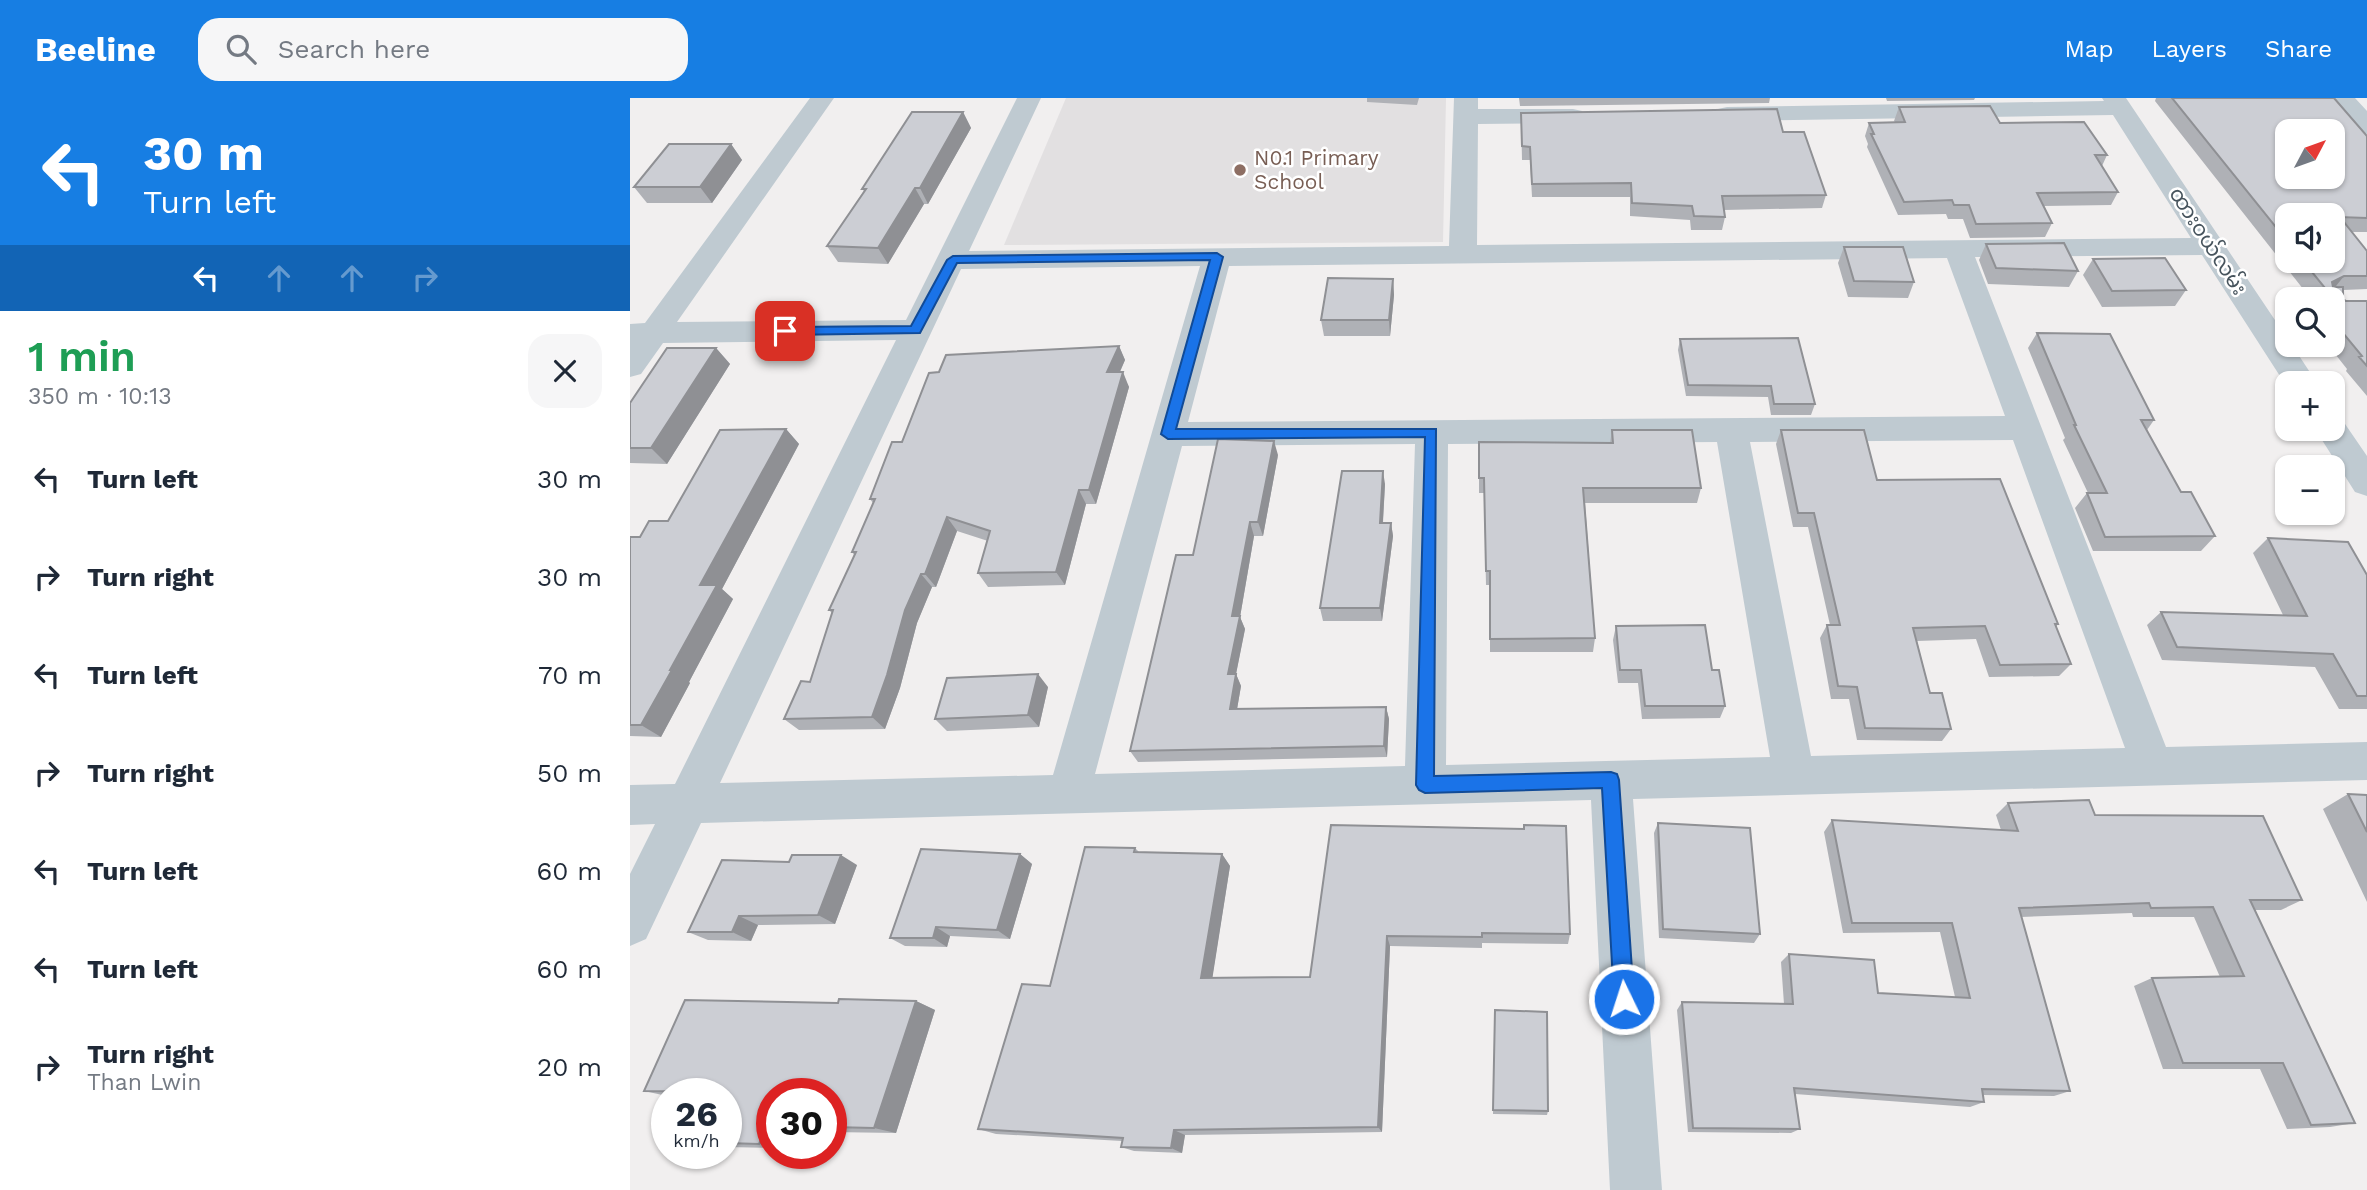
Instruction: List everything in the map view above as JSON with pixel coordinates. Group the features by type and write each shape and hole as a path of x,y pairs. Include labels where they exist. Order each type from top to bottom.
{"street":[{"path":"630,366 642,332 822,98"},
{"path":"630,923 915,330 953,260 1029,98"},
{"path":"2342,98 2367,126"},
{"path":"1705,114 1886,105 2117,103"},
{"name":"ထားဝယ်လမ်း","path":"2117,103 2293,371"},
{"path":"1463,254 1466,107 1598,115"},
{"path":"953,260 2211,246"},
{"path":"1958,249 2152,766"},
{"path":"1069,793 1217,257"},
{"path":"2249,303 2275,303"},
{"path":"642,332 915,330"},
{"path":"1168,434 2025,428"},
{"path":"1731,430 1794,775"},
{"path":"1425,785 1432,432"},
{"path":"2339,441 2367,483"},
{"path":"630,805 2367,761"},
{"path":"1611,780 1636,1190"}],"shaded area":[{"name":"N0.1 Primary School","path":"1066,98 1446,98 1443,242 1004,245"}],"building":[{"path":"2172,98 2334,98 2367,136 2367,218 2345,217 2345,203 2275,203 2275,226"},
{"path":"1990,106 2000,123 2084,122 2107,155 2095,155 2118,192 2037,193 2052,223 1976,224 1969,205 1954,205 1952,200 1904,202 1871,134 1874,134 1869,123 1905,122 1899,107"},
{"path":"1777,109 1783,132 1804,132 1826,195 1722,196 1725,217 1694,216 1692,206 1632,203 1631,183 1532,184 1530,147 1522,146 1521,113"},
{"path":"912,112 963,112 920,188 915,188 878,248 827,246 866,189 862,189"},
{"path":"669,144 731,144 700,187 634,187"},
{"path":"2345,223 2367,251 2367,276 2344,276 2332,282 2333,287 2324,287 2313,273 2345,273"},
{"path":"2064,243 2078,271 1996,268 1986,244"},
{"path":"1844,247 1903,247 1914,282 1854,281"},
{"path":"2165,258 2186,290 2112,291 2093,259"},
{"path":"1328,278 1393,279 1389,320 1321,320"},
{"path":"2345,300 2367,301 2367,366 2359,357 2362,356 2345,335"},
{"path":"2037,333 2110,334 2154,420 2141,420 2181,492 2191,492 2215,536 2105,537 2087,493 2107,493 2074,425"},
{"path":"1798,338 1815,404 1774,404 1771,386 1688,385 1680,339"},
{"path":"1119,346 1107,372 1123,372 1089,490 1079,490 1056,572 978,573 990,531 947,517 925,574 921,574 905,610 872,717 784,719 801,681 810,682 833,610 829,610 856,552 852,552 875,499 870,499 892,442 902,442 929,373 939,372 946,355"},
{"path":"667,348 716,348 651,448 630,448 630,403"},
{"path":"786,429 700,585 717,585 641,725 630,725 630,537 640,537 649,521 668,521 720,430"},
{"path":"1612,430 1692,430 1701,488 1583,488 1595,638 1490,639 1490,571 1486,571 1484,478 1479,478 1479,442 1613,443"},
{"path":"1781,430 1864,430 1877,480 2000,479 2058,624 2055,624 2071,664 2000,665 1985,626 1913,628 1930,693 1942,693 1951,729 1865,728 1857,687 1838,686 1827,625 1840,625 1814,513 1798,513"},
{"path":"1218,439 1274,441 1258,522 1250,522 1232,616 1240,616 1228,674 1236,674 1230,709 1386,707 1384,746 1130,751 1176,555 1193,555"},
{"path":"1342,471 1383,471 1380,523 1391,523 1380,608 1320,608"},
{"path":"2268,538 2348,542 2367,575 2367,696 2357,696 2333,654 2177,647 2161,612 2307,616"},
{"path":"1705,625 1712,670 1719,670 1725,706 1645,706 1641,670 1620,670 1616,626"},
{"path":"1038,674 1028,715 935,719 947,678"},
{"path":"2348,794 2367,795 2367,832"},
{"path":"2089,800 2095,815 2263,816 2302,900 2250,900 2355,1123 2311,1125 2283,1063 2183,1063 2152,978 2244,976 2213,907 2151,908 2149,903 2019,908 2070,1091 1982,1089 1984,1102 1794,1088 1800,1129 1693,1128 1682,1002 1793,1004 1789,954 1874,960 1878,993 1970,998 1952,923 1852,923 1832,820 2018,831 2008,803"},
{"path":"1658,823 1750,828 1760,934 1663,929"},
{"path":"1331,825 1524,829 1524,825 1566,826 1570,934 1387,936 1378,1127 1174,1130 1171,1148 1121,1147 1123,1138 978,1129 1022,984 1050,986 1085,847 1135,848 1134,852 1222,854 1201,978 1310,977"},
{"path":"921,849 1020,854 997,930 936,927 933,938 890,938"},
{"path":"792,855 841,855 818,915 739,916 732,932 688,932 722,860 789,862"},
{"path":"839,999 916,1001 874,1128 847,1127 847,1078 756,1078 756,1144 742,1143 742,1078 651,1078 651,1091 644,1091 685,1000 838,1003"},
{"path":"1495,1010 1547,1012 1548,1111 1493,1110"}],"place":[{"name":"N0.1 Primary School","path":"1240,170"}],"route":[{"path":"785,331 915,330 953,260 1217,257 1168,434 1432,432 1425,785 1611,780 1624,999"}]}
